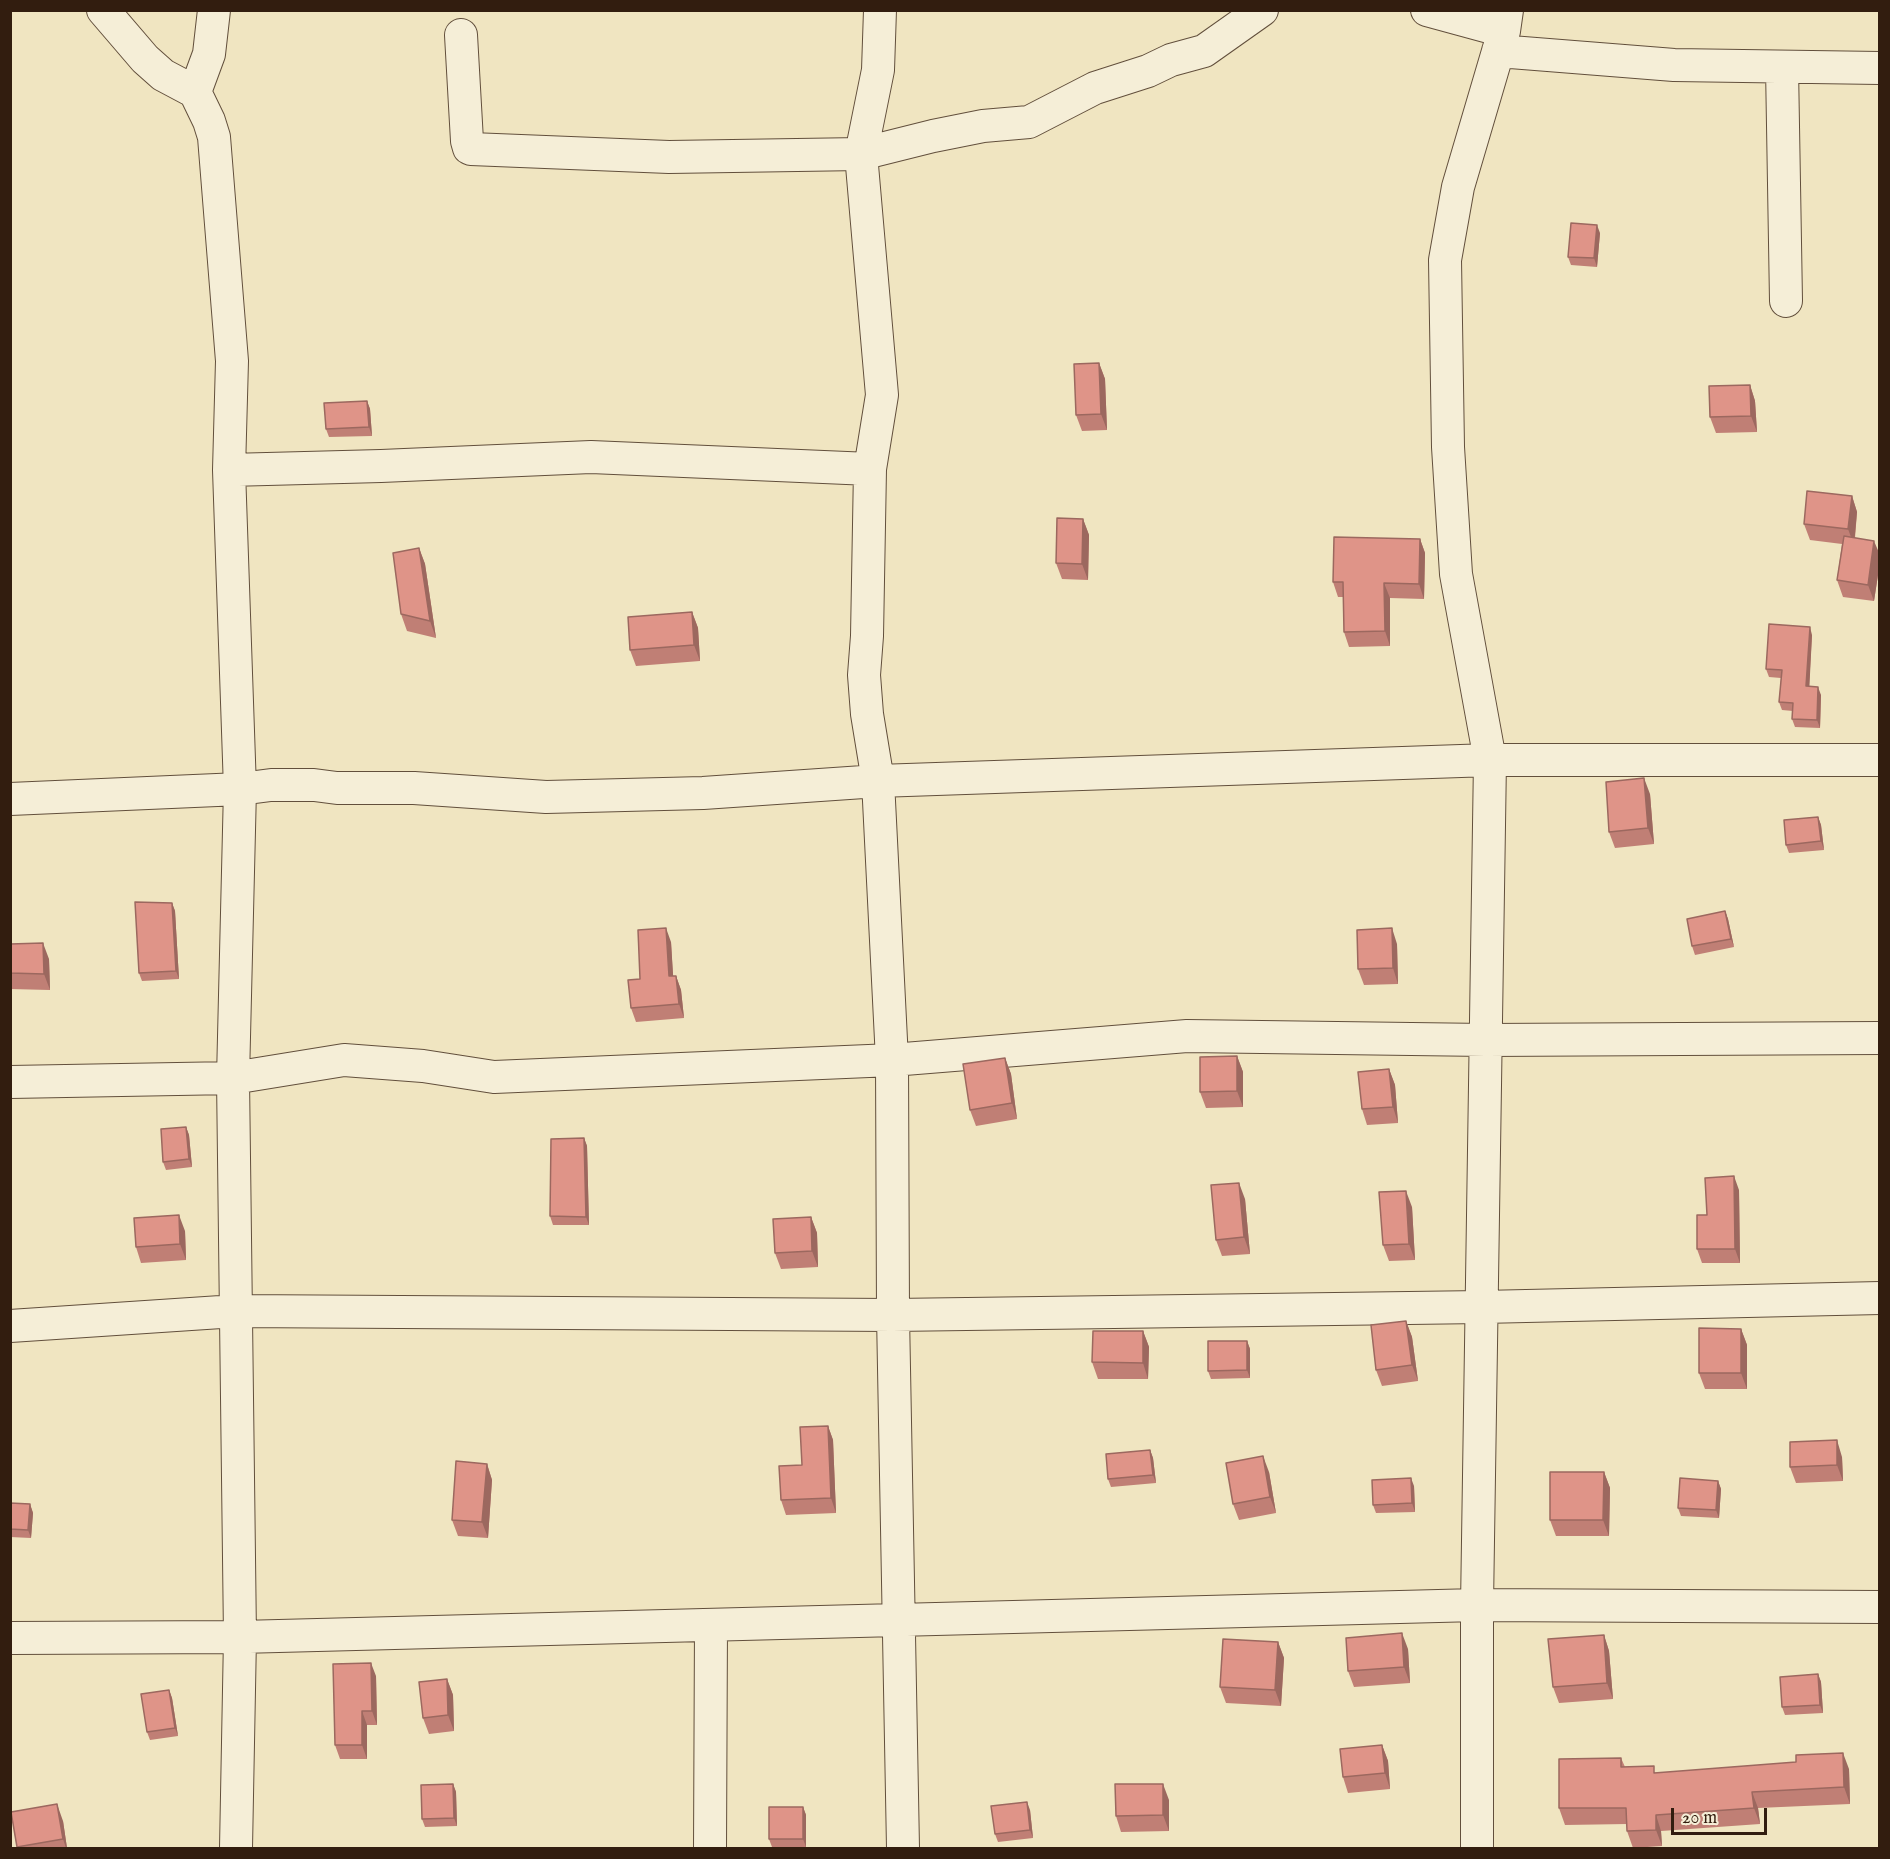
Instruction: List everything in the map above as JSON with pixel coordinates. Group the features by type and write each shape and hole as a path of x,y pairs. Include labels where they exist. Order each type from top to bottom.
{"street":[{"path":"103,10 145,60 163,75 195,92 209,121 214,137 232,361 229,470 240,789 233,1078 240,1637 236,1848"},
{"path":"195,92 209,54 214,10"},
{"path":"880,10 878,70 861,154 882,395 870,470 867,636 864,675 867,714 878,781 892,1060 893,1315 903,1848"},
{"path":"461,34 467,141 471,149 669,157 861,154 983,126 1029,122 1095,88 1148,71 1171,60 1204,51 1262,10"},
{"path":"1427,10 1503,31 1674,65 1880,69"},
{"path":"1478,1848 1477,1605 1490,759 1456,574 1448,447 1445,260 1458,187 1503,31"},
{"path":"1782,67 1786,301"},
{"path":"229,470 591,457 870,470"},
{"path":"10,799 240,789 272,785 414,788 557,796 703,793 878,781 1490,759 1880,760"},
{"path":"10,1082 233,1078 344,1060 423,1066 495,1077 892,1060 1187,1036 1486,1040 1880,1038"},
{"path":"10,1326 236,1311 893,1315 1482,1307 1880,1298"},
{"path":"10,1638 240,1637 1477,1605 1880,1607"},
{"path":"710,1848 711,1625"}],"building":[{"path":"1571,223 1597,225 1594,258 1568,257"},
{"path":"1099,363 1101,414 1076,415 1074,364"},
{"path":"1750,385 1751,416 1710,417 1709,386"},
{"path":"367,401 369,427 326,429 324,403"},
{"path":"1807,491 1852,496 1848,529 1804,524"},
{"path":"1057,518 1083,519 1082,564 1056,563"},
{"path":"1844,536 1874,541 1868,585 1837,580"},
{"path":"1334,537 1420,539 1419,584 1384,583 1385,631 1344,632 1343,582 1333,582"},
{"path":"419,548 430,621 401,614 393,553"},
{"path":"692,612 694,645 630,650 628,617"},
{"path":"1769,624 1810,627 1806,686 1818,687 1817,720 1792,719 1793,703 1779,702 1782,670 1766,669"},
{"path":"1644,778 1648,828 1609,832 1606,782"},
{"path":"1818,817 1821,841 1786,845 1784,820"},
{"path":"135,902 172,903 176,971 139,973"},
{"path":"1725,911 1731,939 1692,946 1687,919"},
{"path":"666,928 669,976 676,976 679,1004 631,1008 628,980 640,979 638,930"},
{"path":"1392,928 1393,968 1358,969 1357,930"},
{"path":"43,943 44,974 10,973 10,944"},
{"path":"1237,1056 1237,1091 1200,1092 1200,1057"},
{"path":"1005,1058 1012,1103 970,1110 963,1064"},
{"path":"1389,1069 1393,1107 1362,1109 1358,1072"},
{"path":"186,1127 189,1159 163,1162 161,1129"},
{"path":"584,1138 586,1217 550,1216 551,1139"},
{"path":"1734,1176 1735,1249 1697,1249 1697,1215 1707,1215 1705,1178"},
{"path":"1239,1183 1244,1237 1216,1240 1211,1185"},
{"path":"1406,1191 1409,1244 1383,1245 1379,1192"},
{"path":"179,1215 180,1244 136,1247 134,1218"},
{"path":"811,1217 812,1251 775,1253 773,1219"},
{"path":"1406,1321 1412,1365 1376,1370 1371,1325"},
{"path":"1699,1328 1741,1329 1741,1373 1699,1373"},
{"path":"1093,1331 1143,1331 1143,1363 1092,1362"},
{"path":"1208,1341 1247,1341 1247,1370 1208,1371"},
{"path":"828,1426 831,1498 781,1500 779,1466 802,1465 800,1427"},
{"path":"1837,1440 1837,1465 1790,1467 1790,1442"},
{"path":"1150,1450 1153,1475 1108,1479 1106,1454"},
{"path":"1263,1456 1270,1497 1233,1504 1226,1463"},
{"path":"456,1461 487,1464 482,1522 452,1520"},
{"path":"1550,1472 1604,1472 1603,1520 1550,1520"},
{"path":"1411,1478 1412,1503 1373,1505 1372,1480"},
{"path":"1680,1478 1718,1481 1716,1510 1678,1508"},
{"path":"10,1503 30,1504 28,1530 10,1529"},
{"path":"1402,1633 1404,1667 1348,1671 1346,1638"},
{"path":"1604,1635 1607,1683 1553,1687 1548,1639"},
{"path":"1223,1639 1278,1642 1275,1690 1220,1687"},
{"path":"371,1663 372,1711 362,1711 362,1745 335,1745 333,1664"},
{"path":"1818,1674 1820,1705 1782,1707 1780,1677"},
{"path":"447,1679 448,1715 423,1718 419,1682"},
{"path":"169,1690 175,1728 147,1732 141,1694"},
{"path":"1382,1745 1385,1773 1343,1777 1340,1749"},
{"path":"1843,1753 1844,1787 1752,1792 1754,1808 1656,1815 1656,1830 1627,1831 1626,1808 1559,1808 1559,1759 1621,1758 1621,1767 1654,1766 1654,1773 1796,1762 1796,1755"},
{"path":"453,1784 454,1818 422,1819 421,1785"},
{"path":"1115,1784 1163,1784 1163,1815 1116,1816"},
{"path":"1027,1802 1030,1830 995,1834 991,1806"},
{"path":"57,1804 63,1839 17,1847 11,1812"},
{"path":"769,1807 803,1807 803,1839 769,1839"}]}
